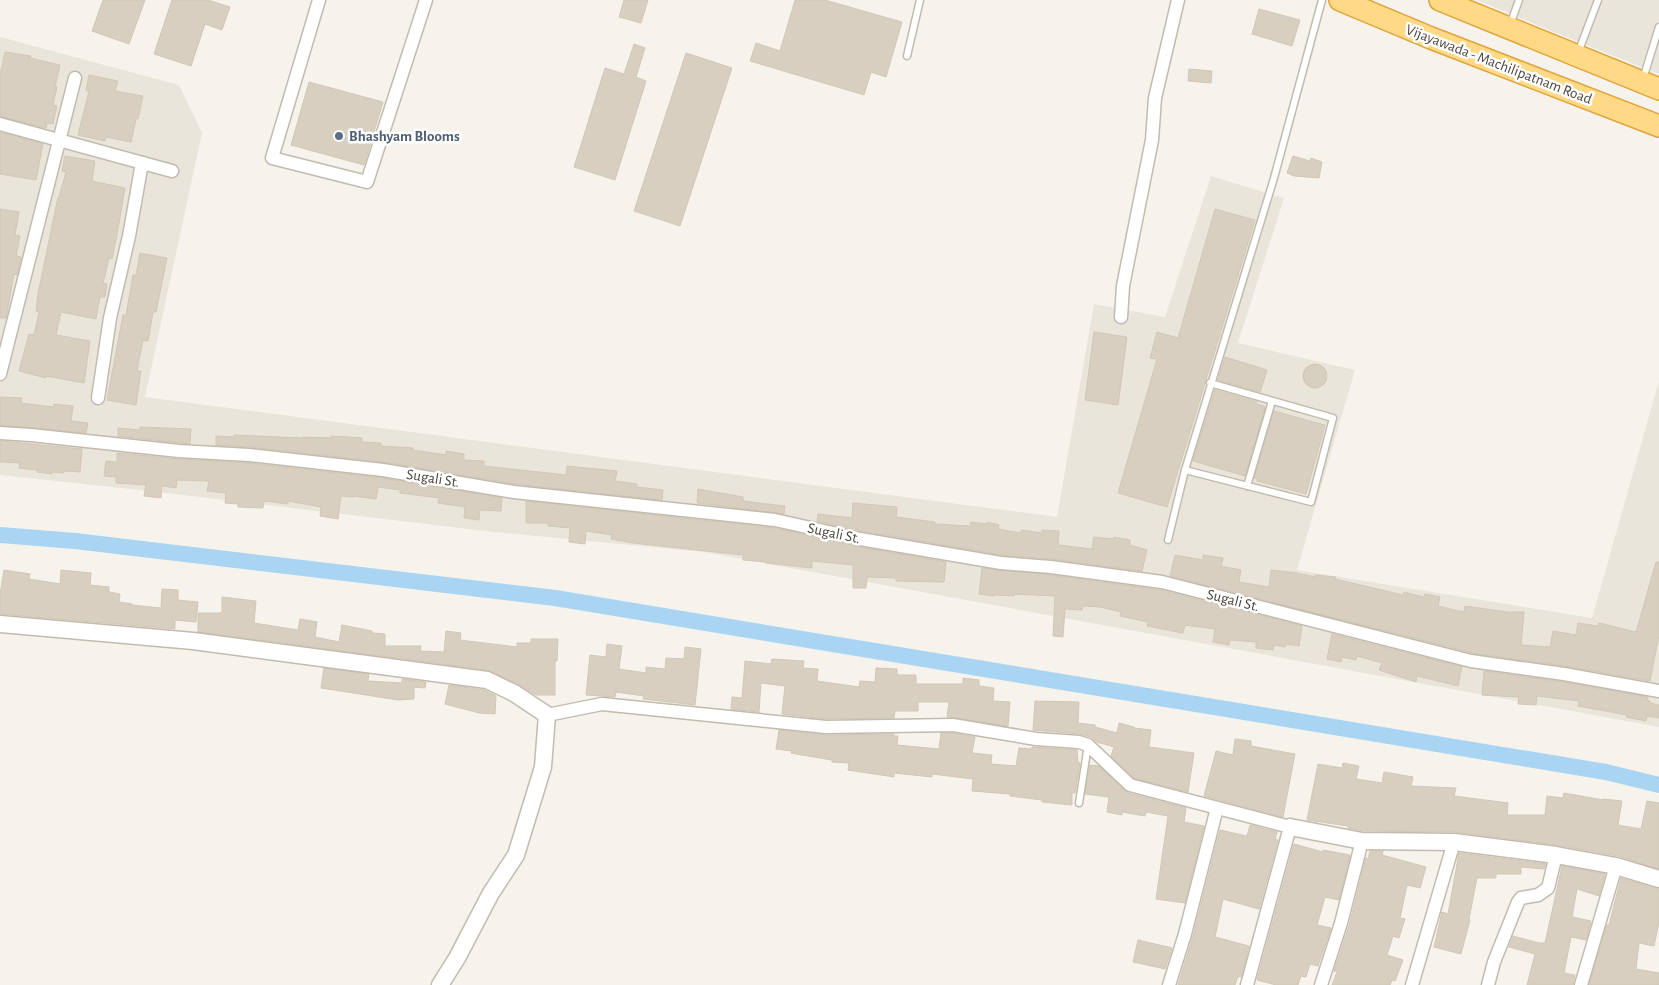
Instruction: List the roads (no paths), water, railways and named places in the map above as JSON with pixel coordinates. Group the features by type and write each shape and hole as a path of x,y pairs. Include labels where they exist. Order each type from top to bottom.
{"highway":[{"name":"Vijayawada - Machilipatnam Road","path":"1340,0 1431,38 1659,126"},
{"path":"1440,0 1651,85"}],"street":[{"path":"319,0 272,158 368,182 426,0"},
{"path":"1121,317 1122,286 1152,140 1155,98 1178,0"},
{"path":"0,374 75,78"},
{"path":"0,124 172,171"},
{"path":"98,398 110,318 142,163"},
{"name":"Sugali St.","path":"0,433 179,451 249,455 383,470 514,492 775,520 860,539 1000,563 1050,567 1162,582 1471,661 1564,674 1659,691"},
{"path":"0,624 193,641 487,680 514,693 547,715 602,704 826,727 954,725 1036,739 1079,742 1088,745 1130,785 1290,827 1362,841 1454,842 1556,855 1616,866 1659,879"},
{"path":"440,985 457,958 491,893 516,855 543,767 547,715"},
{"path":"1169,985 1185,934 1217,808"},
{"path":"1247,985 1290,827"},
{"path":"1321,985 1341,923 1362,841"},
{"path":"1412,985 1454,842"},
{"path":"1488,985 1494,962 1518,902 1521,898 1538,895 1548,888 1556,855"},
{"path":"1581,985 1616,866"}],"lane":[{"path":"907,56 920,0"},
{"path":"1168,540 1185,470 1274,178 1322,0"},
{"path":"1508,29 1519,0"},
{"path":"1577,56 1598,0"},
{"path":"1651,85 1659,27"},
{"path":"1185,470 1311,502 1333,418 1210,383"},
{"path":"1247,486 1272,401"},
{"path":"1079,803 1088,745"}],"waterway":[{"path":"0,535 75,541 555,598 1606,772 1659,785"}],"place":[{"name":"Bhashyam Blooms","path":"339,136"}]}
